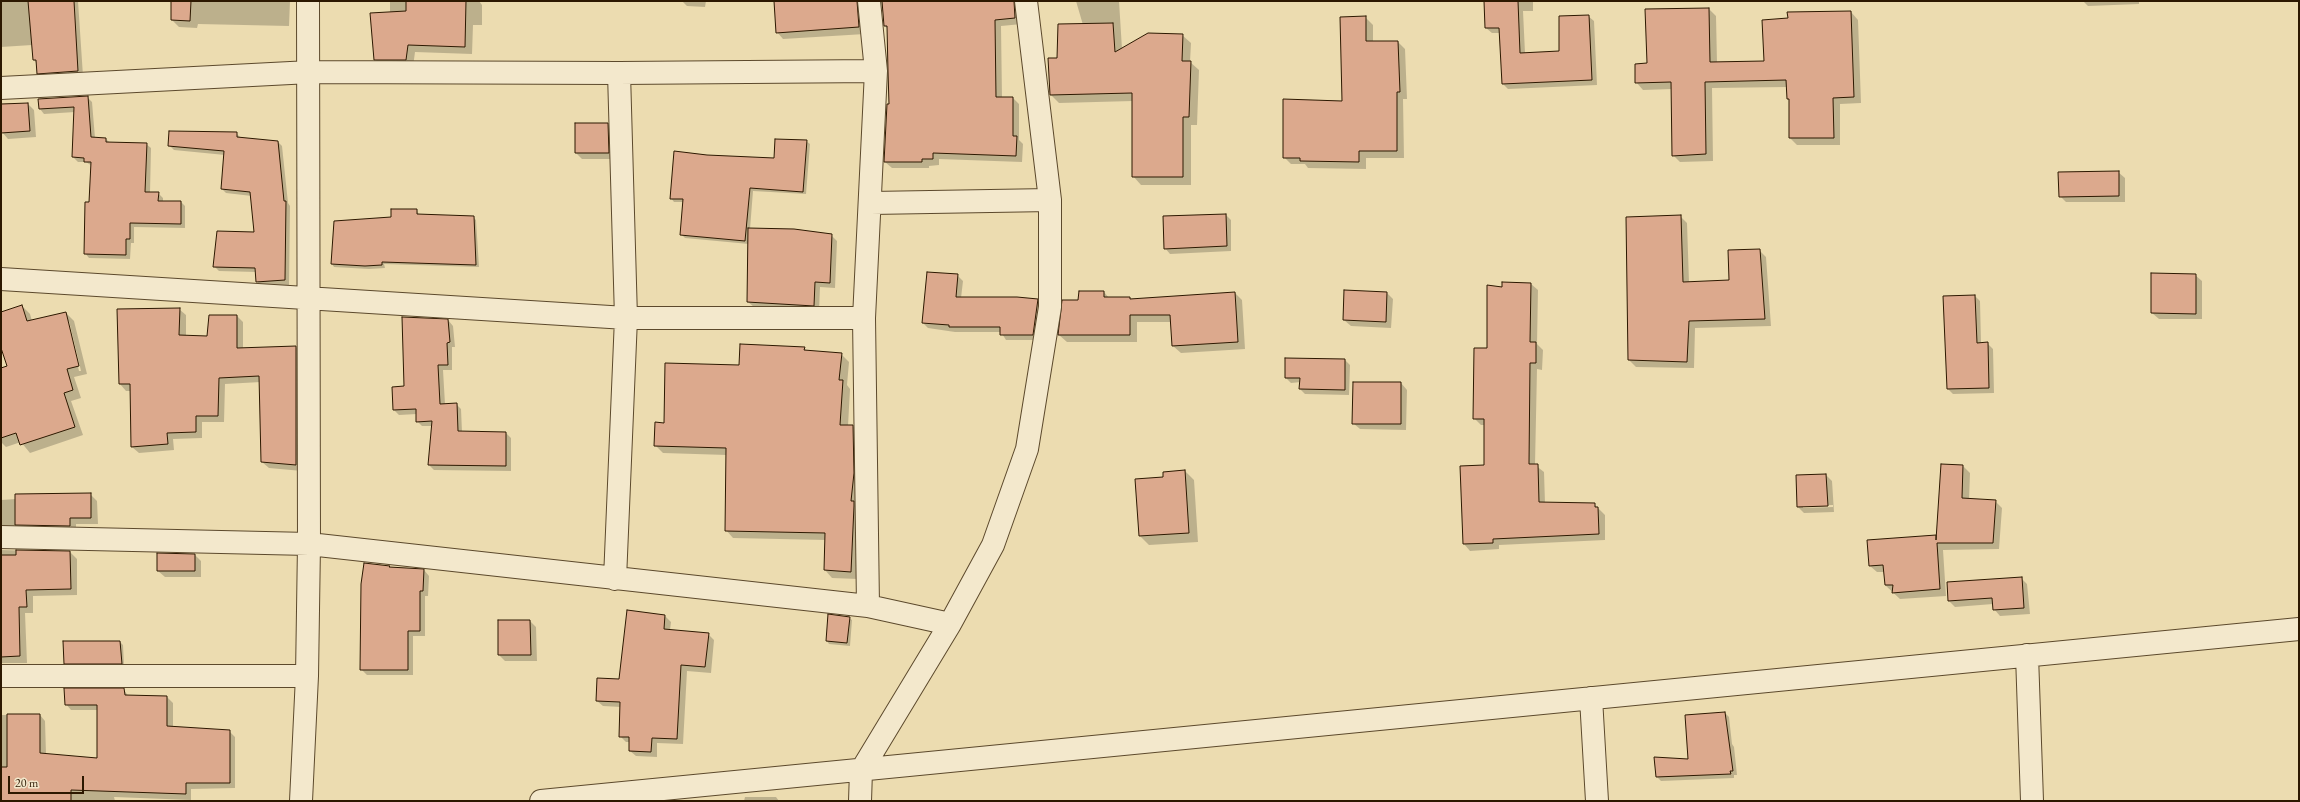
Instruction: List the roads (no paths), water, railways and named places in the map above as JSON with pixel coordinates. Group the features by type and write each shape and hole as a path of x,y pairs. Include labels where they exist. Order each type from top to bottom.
{"street":[{"path":"301,801 307,676 309,544 308,296 310,72 308,1"},
{"path":"868,606 864,318 871,203 876,71 869,1"},
{"path":"860,801 861,771 950,624 994,545 1027,448 1050,306 1050,200 1026,1"},
{"path":"1,88 310,72 619,73 876,71"},
{"path":"615,579 626,318 619,73"},
{"path":"871,203 1050,200"},
{"path":"1,278 308,296 626,318 864,318"},
{"path":"1,537 309,544 868,606 950,624"},
{"path":"541,801 861,771 2299,629"},
{"path":"2027,655 2032,801"},
{"path":"1,676 307,676"},
{"path":"1591,698 1597,801"}]}
